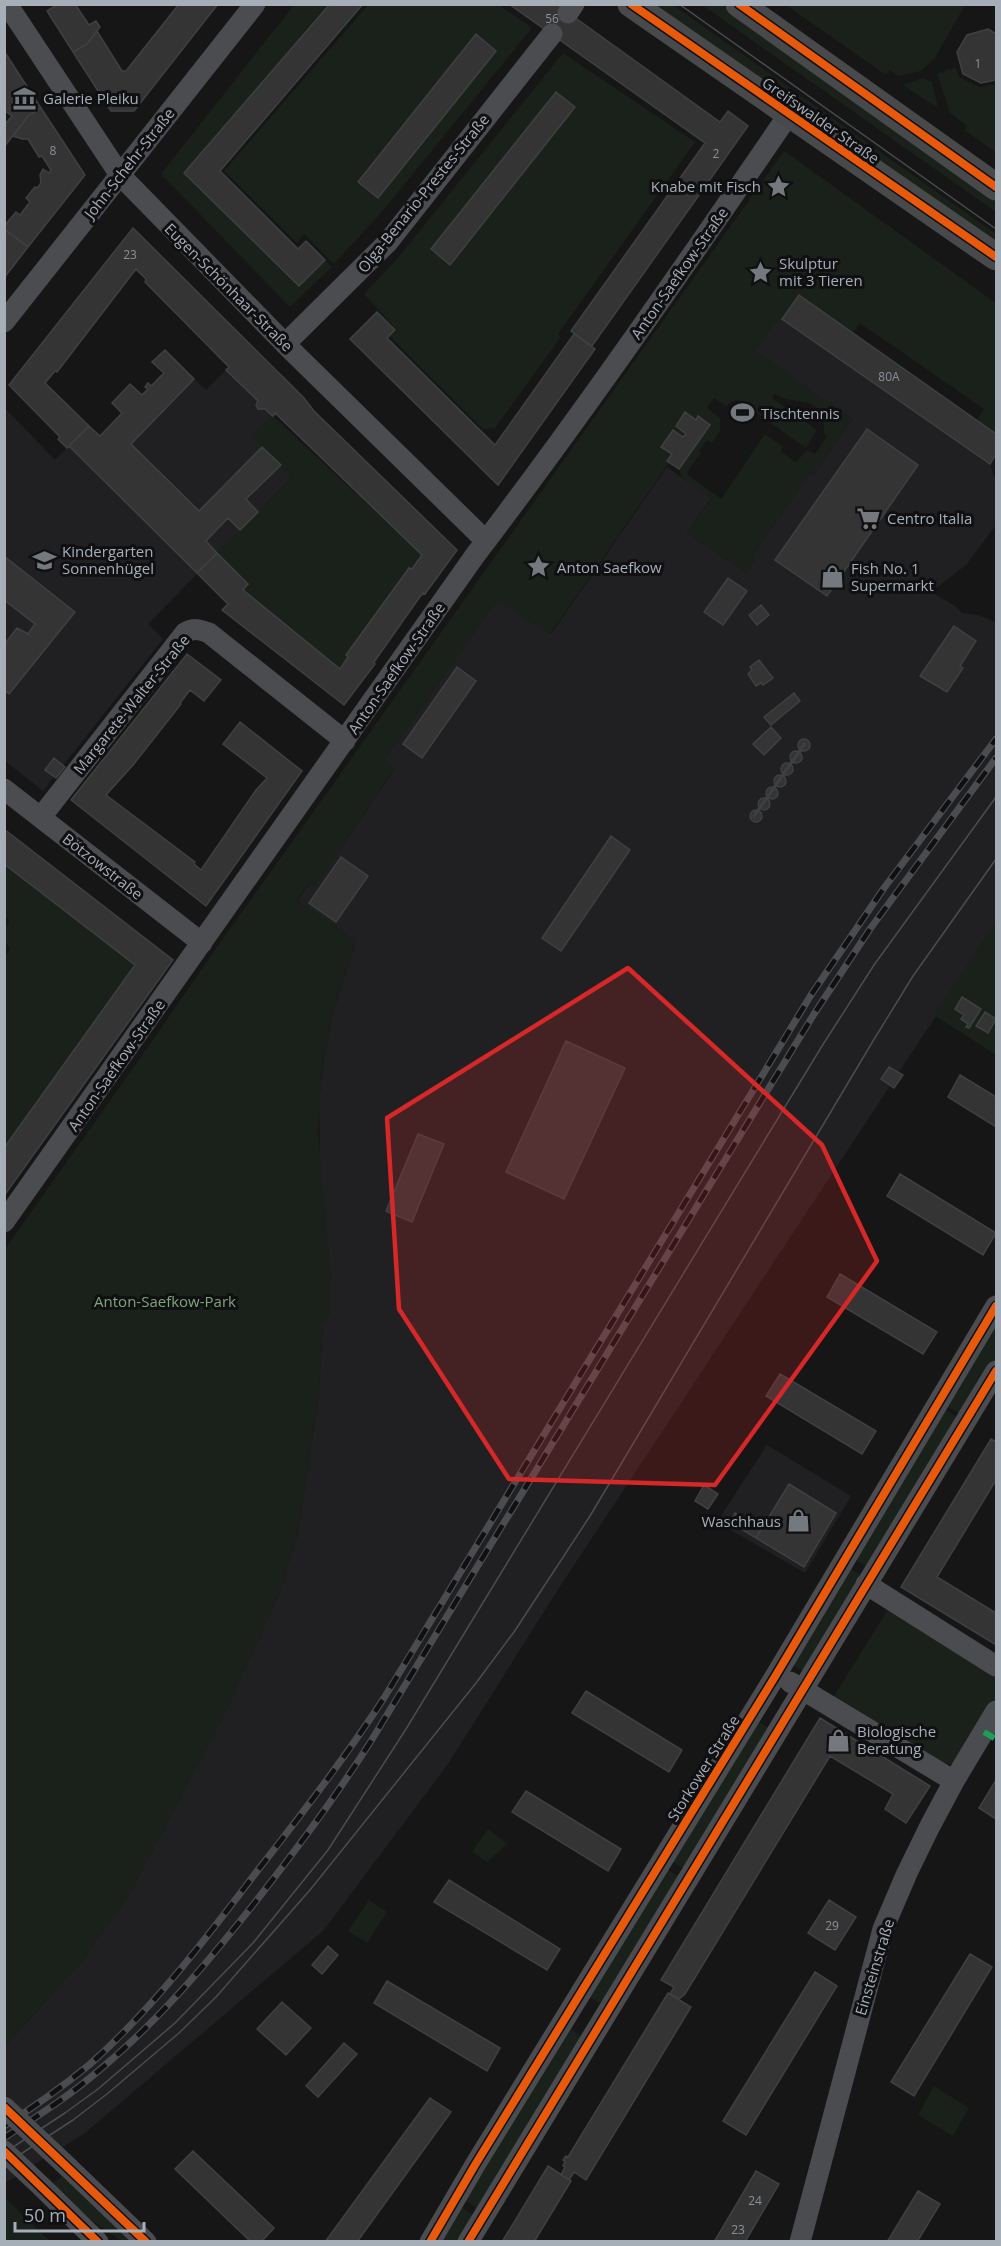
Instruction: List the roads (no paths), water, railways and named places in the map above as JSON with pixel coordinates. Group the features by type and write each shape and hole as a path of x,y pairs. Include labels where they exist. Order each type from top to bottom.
{"main road":[{"name":"Greifswalder Straße","path":"631,4 996,257"},
{"path":"739,4 996,188"}],"street":[{"name":"Eugen-Schönhaar-Straße","path":"8,4 120,175 285,344 486,541"},
{"name":"John-Schehr-Straße","path":"4,322 255,4"},
{"name":"Olga-Benario-Prestes-Straße","path":"285,344 388,242 552,34"},
{"name":"Anton-Saefkow-Straße","path":"4,1222 486,541 550,456 701,244 789,114"},
{"name":"Margarete-Walter-Straße","path":"40,817 185,633 191,630 197,629 209,633 345,741"},
{"name":"Bötzowstraße","path":"4,789 202,943"},
{"name":"Storkower Straße","path":"430,2241 776,1675 996,1306"},
{"path":"468,2241 996,1371"},
{"path":"866,1584 996,1666"},
{"path":"776,1675 954,1781"},
{"name":"Einsteinstraße","path":"800,2241 883,1929 907,1873 954,1781 996,1711"},
{"path":"4,2107 146,2241"},
{"path":"4,2151 98,2241"}],"tram line":[{"path":"679,4 996,229"},
{"path":"4,2153 98,2089 175,2023 253,1943 328,1850 406,1729 822,1046 874,965 996,797"},
{"path":"4,2165 73,2120 107,2094 179,2033 216,1997 310,1890 476,1683 514,1632 590,1516 913,976 996,859"}],"railway":[{"path":"4,2126 48,2097 89,2065 136,2020 199,1947 339,1764 384,1698 811,995 884,888 996,739"},
{"path":"4,2138 86,2081 163,2011 222,1943 317,1820 371,1741 814,1014 870,929 996,758"}],"place":[{"name":"Galerie Pleiku","path":"25,98"},
{"name":"Knabe mit Fisch","path":"779,186"},
{"name":"Skulptur mit 3 Tieren","path":"761,272"},
{"name":"Tischtennis","path":"743,413"},
{"name":"Centro Italia","path":"869,518"},
{"name":"Kindergarten Sonnenhügel","path":"44,560"},
{"name":"Anton Saefkow","path":"539,567"},
{"name":"Fish No. 1 Supermarkt","path":"833,577"},
{"name":"Waschhaus","path":"799,1521"},
{"name":"Biologische Beratung","path":"839,1740"}],"park label":[{"name":"Anton-Saefkow-Park","path":"165,1301"}]}
